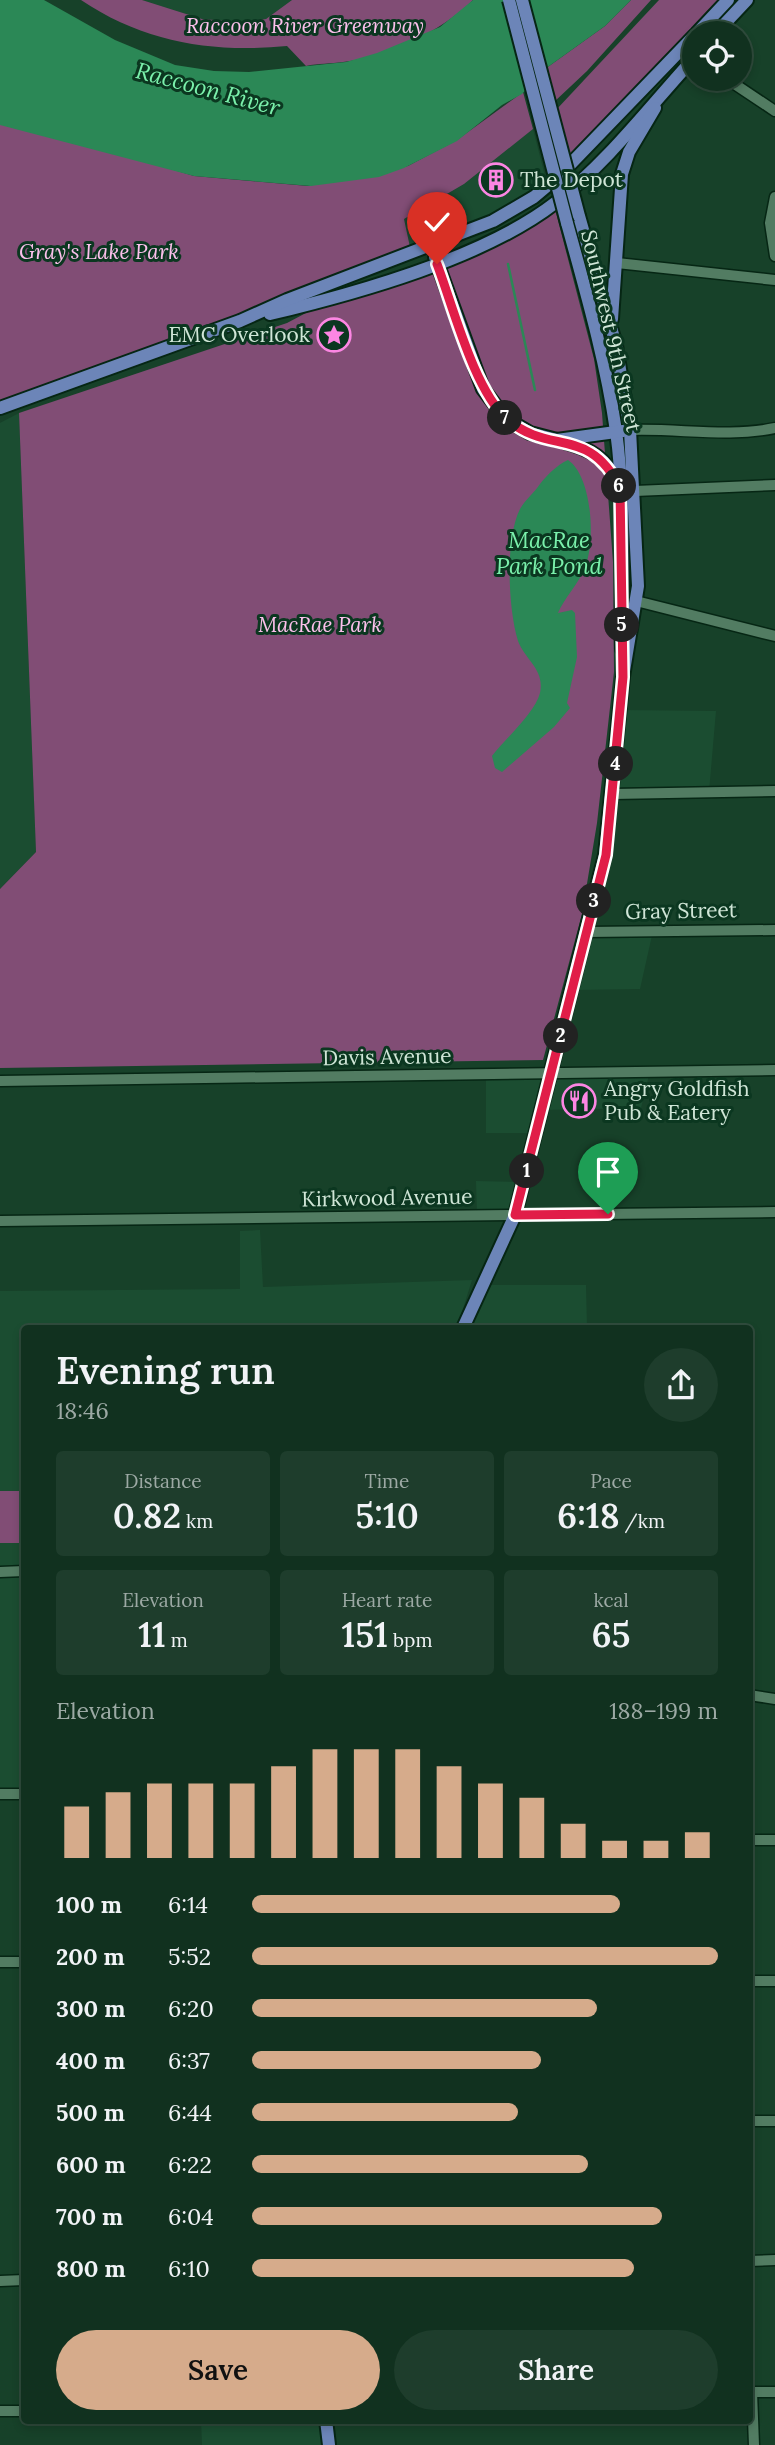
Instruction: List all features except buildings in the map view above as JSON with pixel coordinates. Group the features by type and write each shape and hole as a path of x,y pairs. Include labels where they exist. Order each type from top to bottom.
{"main road":[{"name":"Southwest 9th Street","path":"464,1325 515,1215 606,855 623,677 636,600 638,547 630,430 612,331 573,220 509,0"},
{"name":"Southwest 9th Street","path":"522,0 573,220 616,432 622,512 623,677"},
{"path":"708,21 728,0"},
{"path":"727,21 747,0"},
{"path":"240,321 287,300 493,221 547,188 587,150 682,48"},
{"path":"0,408 240,321 437,264 496,240 555,203 582,180 682,71"},
{"path":"612,331 622,174 629,152 670,84"},
{"path":"430,246 490,401 513,424 530,433 586,448 610,466 620,488 622,512"},
{"path":"557,440 630,430"},
{"path":"326,2424 328,2445"}],"street":[{"path":"745,91 775,111"},
{"path":"775,197 770,223 775,256"},
{"path":"617,263 775,280"},
{"path":"630,430 664,428 723,434 775,428"},
{"path":"635,491 775,485"},
{"path":"636,600 775,636"},
{"path":"613,794 775,791"},
{"name":"Gray Street","path":"587,932 775,929"},
{"name":"Davis Avenue","path":"0,1081 775,1070"},
{"name":"Kirkwood Avenue","path":"0,1221 775,1212"},
{"path":"0,1572 21,1571"},
{"path":"753,1696 775,1699"},
{"path":"0,1794 21,1794"},
{"path":"753,1840 775,1840"},
{"path":"0,1962 21,1962"},
{"path":"753,1981 775,1980"},
{"path":"753,2121 775,2120"},
{"path":"753,2261 775,2260"},
{"path":"0,2281 21,2280"},
{"path":"753,2392 775,2392"},
{"path":"0,2411 21,2411"},
{"path":"753,2424 754,2445"}],"shaded area":[{"path":"142,0 292,0 266,19 240,22 202,19"},
{"path":"533,129 546,180 500,211 410,247 404,219 464,184"},
{"path":"19,413 36,852 0,889 0,423"},
{"path":"620,710 716,711 709,792 613,794"},
{"path":"653,931 640,989 573,990 587,932"},
{"path":"650,1071 641,1108 543,1110 537,1133 486,1133 486,1075"},
{"path":"476,1181 524,1182 515,1215 477,1216"},
{"path":"260,1230 263,1287 472,1280 458,1325 21,1325 21,1794 0,1794 0,1291 240,1289 240,1231"},
{"path":"483,1285 586,1285 587,1325 464,1325"},
{"path":"201,2424 326,2424 329,2445 202,2445"}],"green space":[{"name":"Raccoon River Greenway","path":"81,0 142,0 202,19 240,22 266,19 292,0 473,0 430,32 396,48 360,59 306,66 287,46 233,48 180,42 130,26"},
{"path":"631,0 651,0 587,71 554,102 545,69 605,26"},
{"path":"659,0 718,0 699,21 682,21 682,39 585,144 568,158 556,110"},
{"name":"Gray's Lake Park","path":"523,92 533,129 464,184 404,219 410,247 317,281 250,311 0,401 0,118 194,176 308,186 408,166 457,140"},
{"name":"MacRae Park","path":"555,209 594,359 602,413 613,562 614,672 597,823 582,914 543,1060 0,1068 0,889 36,852 19,413 287,323 321,305 364,293"},
{"path":"0,1491 21,1491 21,1543 0,1543"}],"water":[{"name":"Raccoon River","path":"0,0 44,0 115,40 175,65 214,71 249,72 346,62 377,53 440,27 473,0 631,0 605,26 545,69 522,94 502,105 457,141 404,168 379,177 311,186 194,176 0,125"},
{"name":"MacRae Park Pond","path":"568,460 576,468 587,494 591,526 585,567 558,613 572,610 575,613 577,657 567,703 570,708 554,727 502,772 495,768 492,756 532,709 541,685 537,671 518,641 512,611 510,555 515,522 522,506 543,481 556,467"}],"waterway":[{"path":"508,264 535,390"}],"place":[{"name":"The Depot","path":"496,180"},
{"name":"EMC Overlook","path":"334,335"},
{"name":"Angry Goldfish Pub & Eatery","path":"579,1101"}],"route":[{"path":"437,264 483,389 496,409 513,424 530,433 586,448 610,466 620,488 623,677 606,855 515,1215 608,1214"}]}
